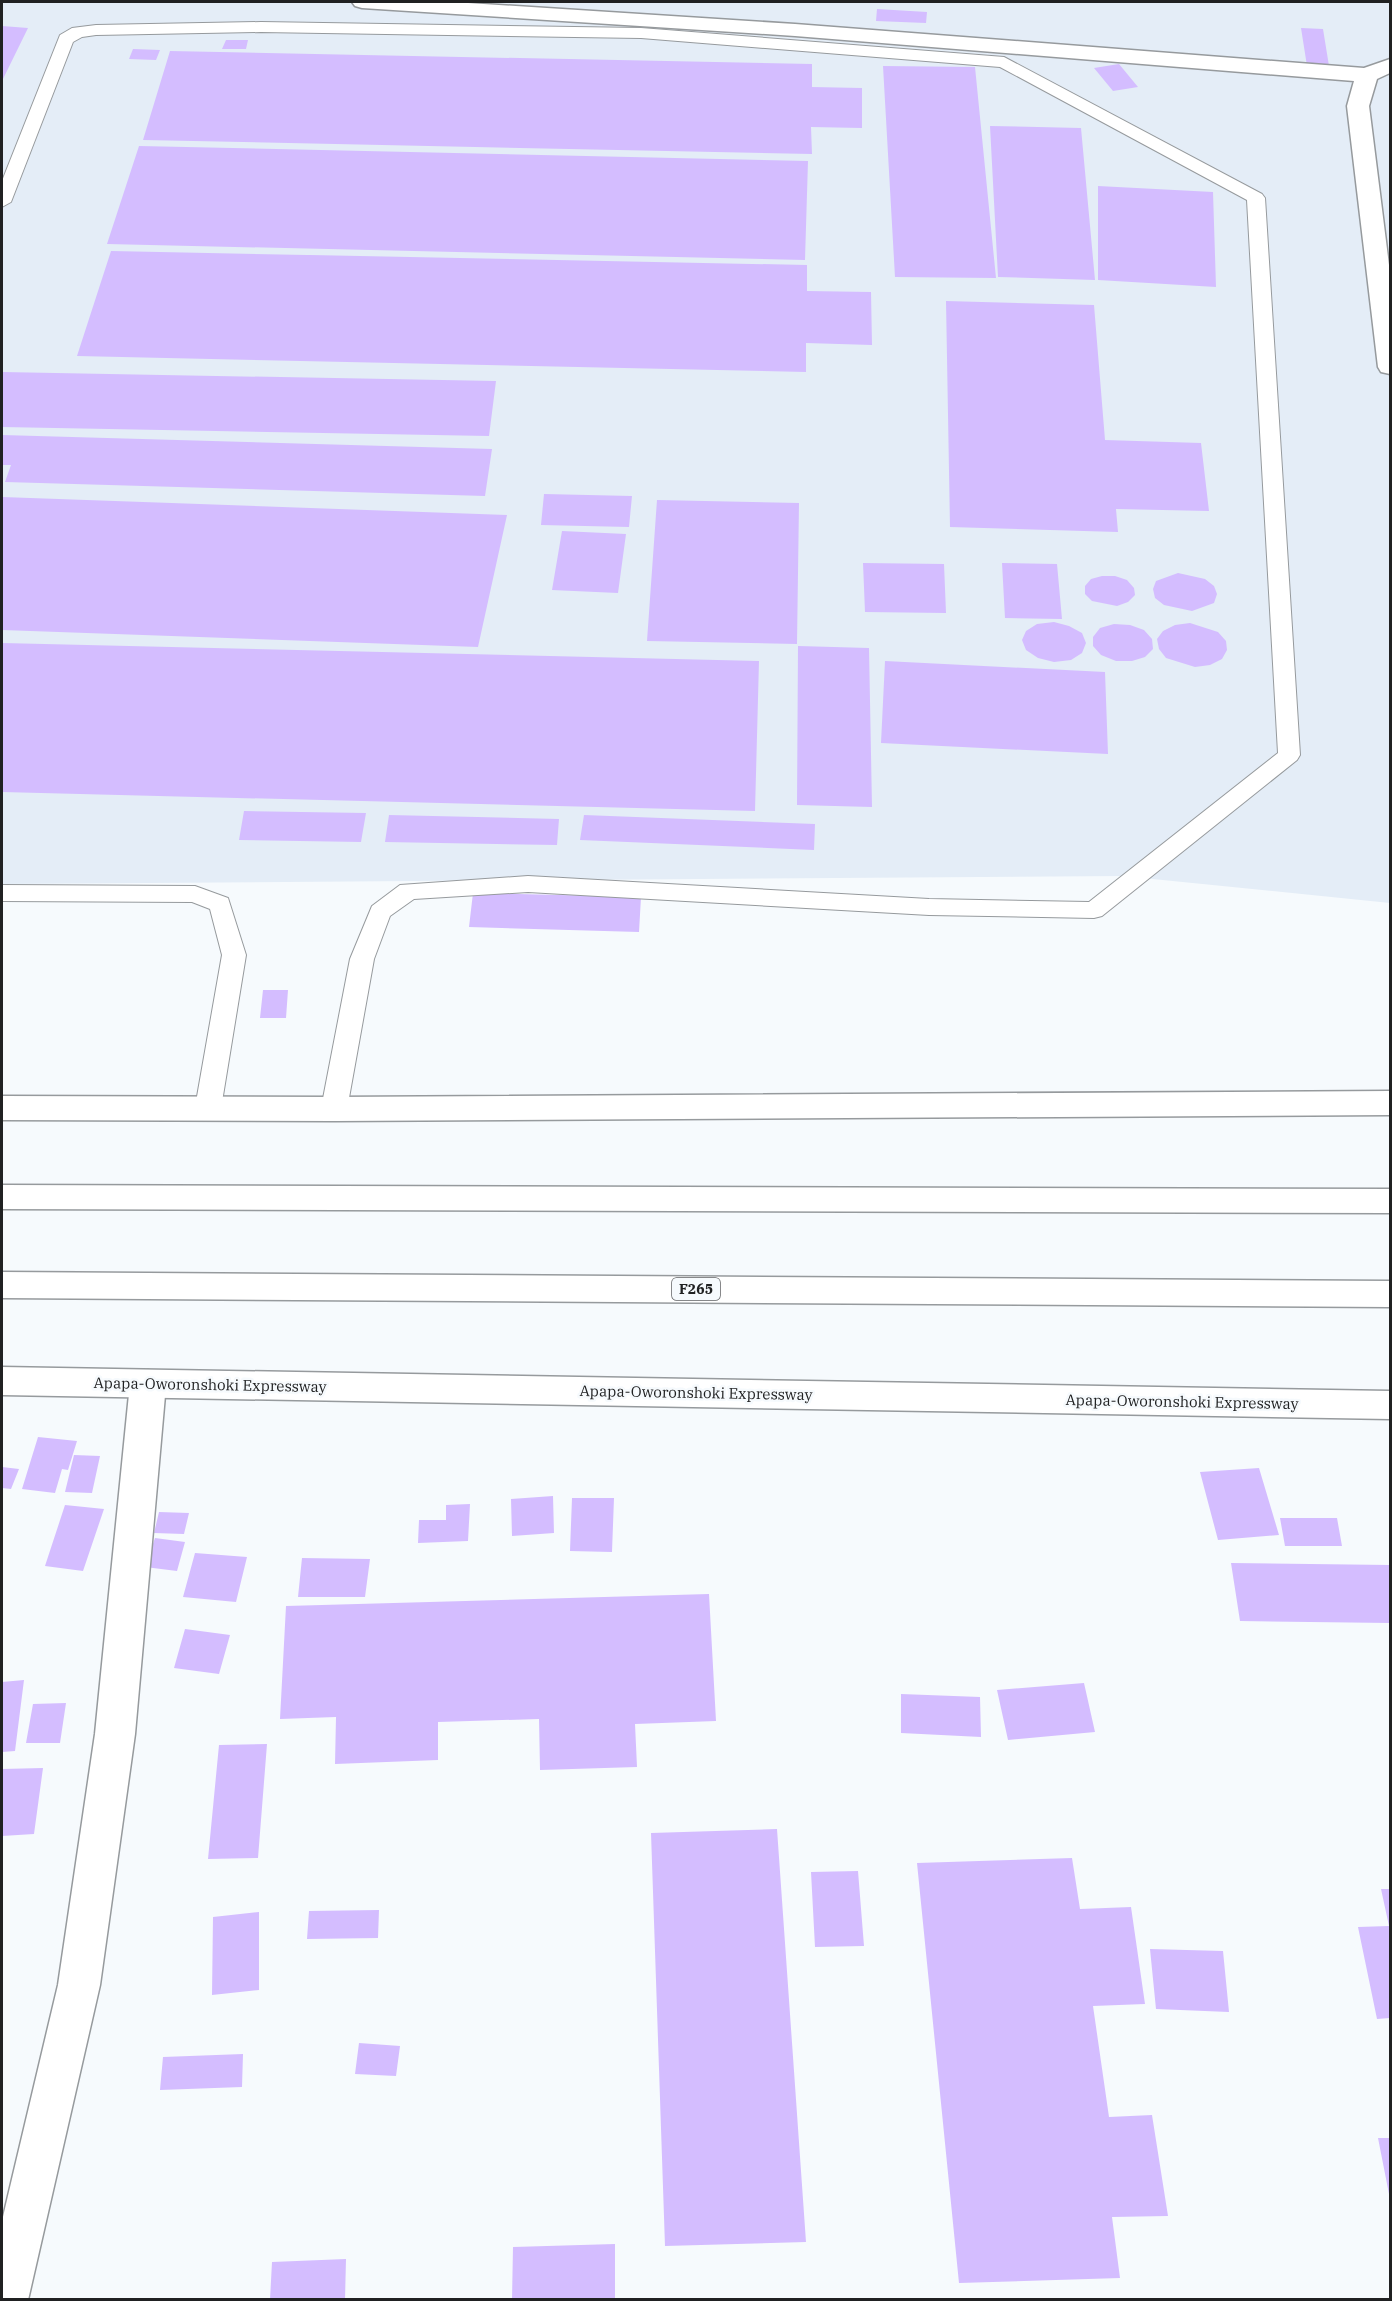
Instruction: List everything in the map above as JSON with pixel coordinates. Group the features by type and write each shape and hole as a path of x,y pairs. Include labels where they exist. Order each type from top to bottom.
{"main road":[{"path":"362,2 784,29 1367,75 1390,65"},
{"path":"1367,75 1358,106 1390,367"},
{"path":"2,1108 334,1109 1390,1103"},
{"path":"2,1197 1390,1201"},
{"name":"F265","path":"2,1285 1390,1294"},
{"name":"Apapa-Oworonshoki Expressway","path":"2,1381 1390,1405"},
{"path":"5,2300 79,1985 115,1734 148,1384"}],"lane":[{"path":"2,202 66,39 78,32 96,30 261,27 641,33 1004,62 1256,198 1289,755 1094,910 929,907 528,884 408,891 380,912 363,959 334,1109"},
{"path":"2,893 195,894 220,904 234,955 208,1108"}],"shaded area":[{"path":"2,2 1390,2 1390,903 1123,876 2,884"}],"building":[{"path":"877,9 927,12 926,23 876,21"},
{"path":"2,26 28,28 2,81"},
{"path":"1301,28 1323,29 1329,66 1307,66"},
{"path":"226,40 248,40 246,49 222,49"},
{"path":"133,49 160,50 156,60 129,59"},
{"path":"170,51 812,64 812,87 862,88 862,128 811,127 812,154 143,140"},
{"path":"1119,64 1138,87 1113,91 1094,68"},
{"path":"883,66 975,67 996,278 895,277"},
{"path":"990,126 1081,128 1095,280 998,277"},
{"path":"139,146 808,161 805,260 107,244"},
{"path":"1098,186 1213,192 1216,287 1098,280"},
{"path":"111,251 807,265 807,291 871,292 872,345 806,343 806,372 77,356"},
{"path":"946,301 1094,305 1105,440 1201,443 1209,511 1116,509 1118,532 950,527"},
{"path":"2,372 496,381 489,436 2,427"},
{"path":"2,435 492,449 485,496 5,482 11,465 2,465"},
{"path":"544,494 632,496 629,527 541,525"},
{"path":"2,497 507,515 478,647 2,630"},
{"path":"657,500 799,503 797,644 647,641"},
{"path":"562,531 626,534 618,593 552,590"},
{"path":"863,563 944,564 946,613 865,612"},
{"path":"1002,563 1057,564 1062,619 1005,618"},
{"path":"1178,573 1205,579 1214,586 1217,594 1214,603 1192,611 1164,605 1155,598 1153,589 1156,581"},
{"path":"1115,576 1127,580 1134,588 1135,595 1128,602 1117,606 1092,601 1085,594 1085,586 1091,579"},
{"path":"1054,622 1082,633 1086,643 1082,653 1071,660 1054,662 1038,658 1026,650 1022,640 1026,631 1037,624"},
{"path":"1190,623 1218,632 1226,641 1227,650 1222,659 1210,665 1195,667 1166,658 1159,649 1157,639 1163,631 1175,625"},
{"path":"1114,624 1130,625 1144,630 1152,639 1153,649 1145,657 1132,661 1116,661 1101,655 1093,646 1093,637 1100,628"},
{"path":"2,643 759,661 755,811 2,792"},
{"path":"798,646 869,648 872,807 797,805"},
{"path":"885,661 1105,672 1108,754 881,743"},
{"path":"244,811 366,813 361,842 239,840"},
{"path":"389,815 559,819 557,845 385,842"},
{"path":"584,815 815,824 814,850 580,840"},
{"path":"473,893 641,897 639,932 469,927"},
{"path":"263,990 288,990 286,1018 260,1018"},
{"path":"38,1437 77,1441 68,1470 62,1469 55,1493 22,1489"},
{"path":"74,1455 100,1456 92,1493 65,1492"},
{"path":"2,1467 19,1469 11,1489 2,1488"},
{"path":"1259,1468 1279,1535 1218,1540 1200,1472"},
{"path":"553,1496 554,1533 512,1536 511,1499"},
{"path":"572,1498 614,1498 612,1552 570,1551"},
{"path":"470,1504 468,1541 418,1543 419,1520 446,1520 446,1505"},
{"path":"65,1505 104,1509 83,1571 45,1566"},
{"path":"159,1512 189,1513 184,1534 154,1533"},
{"path":"1280,1518 1337,1518 1342,1546 1285,1546"},
{"path":"155,1538 185,1542 177,1571 145,1567"},
{"path":"195,1553 247,1557 236,1602 183,1597"},
{"path":"302,1558 370,1559 365,1597 298,1597"},
{"path":"1231,1563 1390,1565 1390,1623 1240,1621"},
{"path":"709,1594 716,1721 635,1724 637,1767 540,1770 539,1719 438,1722 438,1760 335,1764 336,1717 280,1719 286,1606"},
{"path":"185,1629 230,1635 219,1674 174,1668"},
{"path":"24,1680 15,1751 2,1752 2,1682"},
{"path":"1084,1683 1095,1732 1008,1740 997,1690"},
{"path":"901,1694 980,1697 981,1737 901,1733"},
{"path":"66,1703 60,1743 26,1743 33,1704"},
{"path":"267,1744 258,1858 208,1859 219,1745"},
{"path":"43,1768 34,1834 2,1836 2,1769"},
{"path":"777,1829 806,2242 665,2246 651,1833"},
{"path":"1072,1858 1080,1909 1131,1907 1145,2004 1093,2006 1109,2117 1152,2115 1168,2216 1112,2217 1120,2278 959,2283 917,1863"},
{"path":"858,1871 864,1946 815,1947 811,1872"},
{"path":"1381,1889 1390,1889 1390,2018 1377,2019 1358,1927 1389,1926"},
{"path":"379,1910 378,1938 307,1939 309,1911"},
{"path":"259,1912 259,1990 212,1995 213,1917"},
{"path":"1150,1949 1223,1951 1229,2012 1156,2009"},
{"path":"359,2043 400,2046 396,2076 355,2074"},
{"path":"243,2054 242,2087 160,2090 163,2057"},
{"path":"1378,2138 1390,2138 1390,2194 1389,2194"},
{"path":"615,2244 615,2300 512,2300 513,2247"},
{"path":"346,2259 345,2300 270,2300 272,2262"}]}
